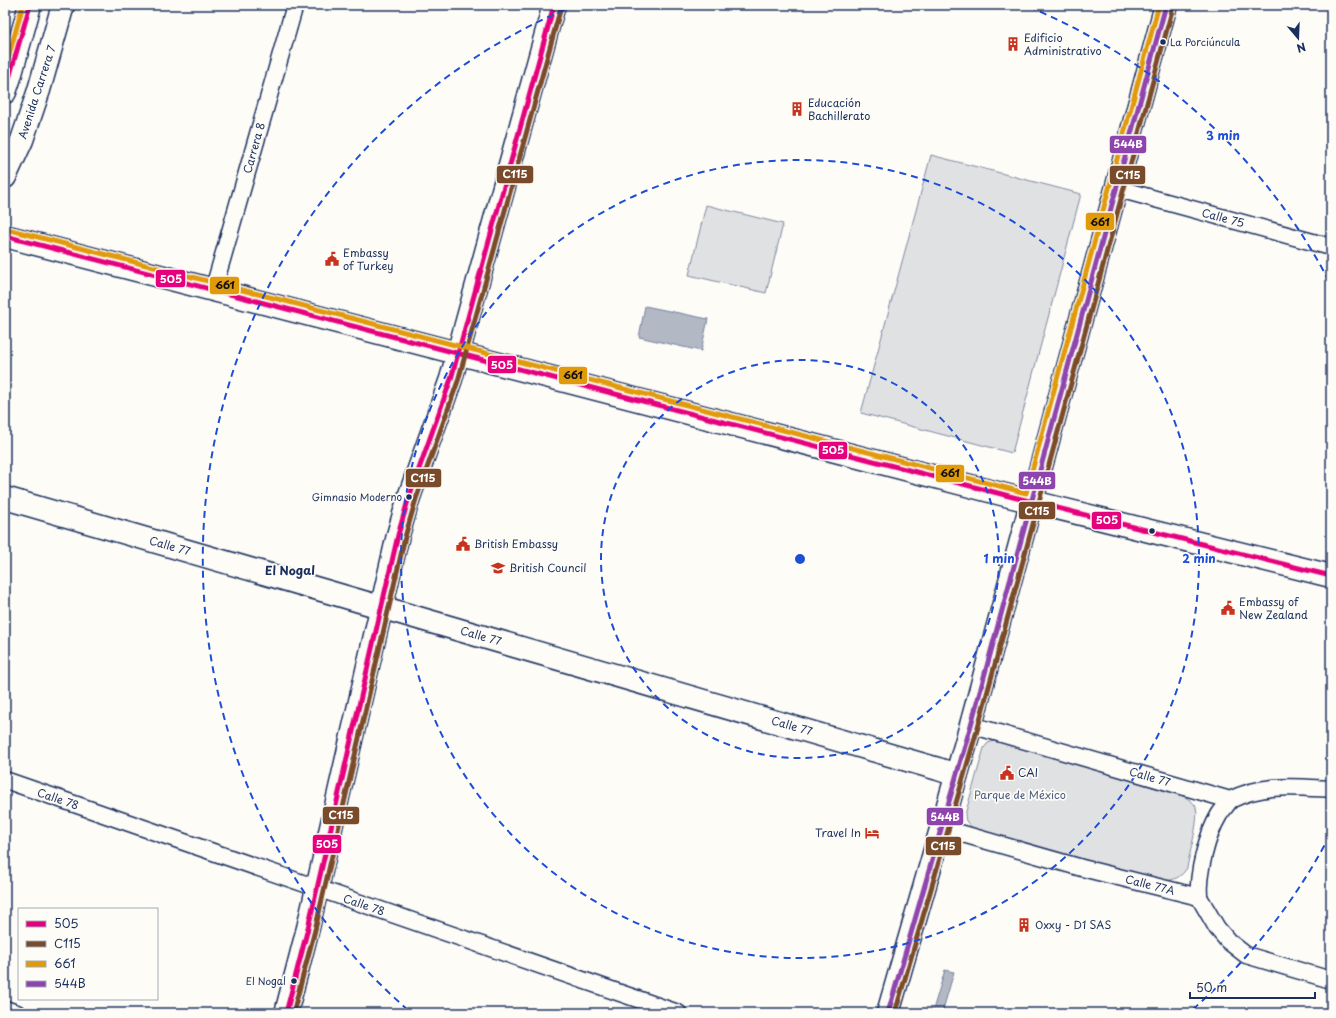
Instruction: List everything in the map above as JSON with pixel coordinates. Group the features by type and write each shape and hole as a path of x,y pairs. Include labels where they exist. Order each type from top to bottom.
{"main road":[{"path":"5,92 29,5"},
{"name":"Avenida Carrera 7","path":"5,177 22,140 39,90 63,5"},
{"path":"286,1013 317,889 398,535 409,497 452,379 554,5"},
{"path":"888,1013 971,725 1115,188 1166,5"},
{"path":"5,236 1031,502 1331,576"},
{"name":"Calle 77","path":"5,498 956,775"}],"street":[{"name":"Carrera 8","path":"213,291 295,5"},
{"name":"Calle 75","path":"1115,188 1331,247"},
{"name":"Calle 77","path":"971,725 1230,800"},
{"name":"Calle 78","path":"5,780 678,1013"},
{"path":"1331,789 1282,786 1259,789 1244,793 1230,800 1219,815 1208,841 1200,873 1199,897 1217,928 1228,941 1246,955 1331,980"},
{"name":"Calle 77A","path":"942,828 1082,868 1199,897"},
{"path":"5,1008 17,1013"}],"green space":[{"path":"931,155 1081,194 1012,453 861,413"},
{"path":"706,205 783,224 766,293 689,275"},
{"name":"Parque de México","path":"1001,741 1185,797 1195,805 1197,818 1187,868 1177,878 1164,881 974,830 966,821 965,815 984,748 988,743"}],"shaded area":[{"path":"645,306 708,319 701,351 639,337"},
{"path":"945,970 954,972 942,1013 932,1013"}],"transit line":[{"name":"661","path":"5,69 23,5"},
{"name":"505","path":"5,92 30,5"},
{"name":"505","path":"286,1013 308,928 398,535 409,497 451,379 554,5"},
{"name":"661","path":"7,229 1026,493 1159,5"},
{"name":"544B","path":"888,1013 971,725 1166,5"},
{"name":"C115","path":"293,1013 315,930 405,537 416,499 458,381 561,7"},
{"name":"C115","path":"895,1013 978,727 1173,7"},
{"name":"505","path":"5,236 1013,497 1331,576"}],"place":[{"name":"La Porciúncula","path":"1163,42"},
{"name":"Edificio Administrativo","path":"1013,44"},
{"name":"Educación Bachillerato","path":"797,109"},
{"name":"Embassy of Turkey","path":"332,259"},
{"name":"Gimnasio Moderno","path":"409,497"},
{"name":"British Embassy","path":"463,544"},
{"name":"British Council","path":"498,568"},
{"name":"Embassy of New Zealand","path":"1228,608"},
{"name":"CAI","path":"1007,773"},
{"name":"Travel In","path":"872,833"},
{"name":"Oxxy - D1 SAS","path":"1024,925"},
{"name":"El Nogal","path":"294,981"}],"district":[{"name":"El Nogal","path":"290,571"}]}
